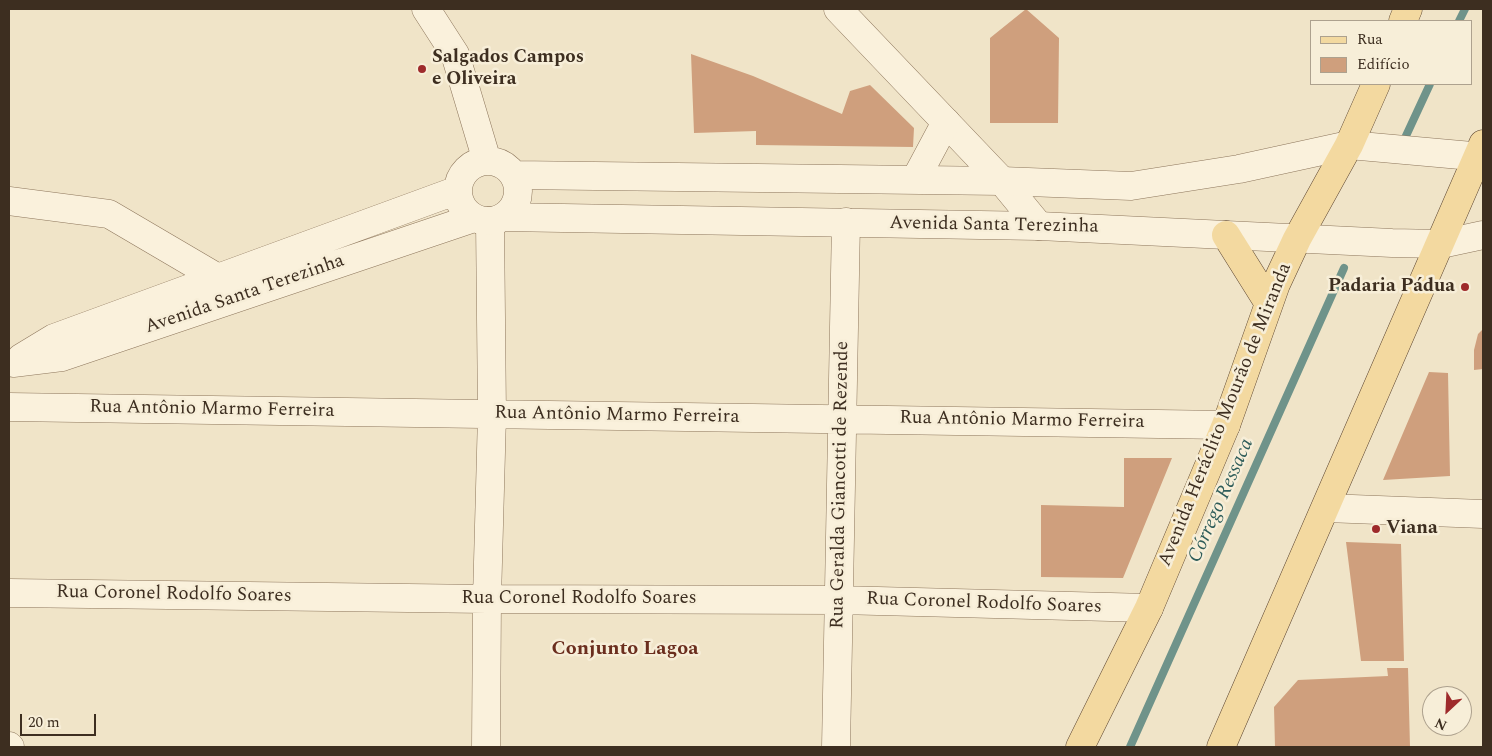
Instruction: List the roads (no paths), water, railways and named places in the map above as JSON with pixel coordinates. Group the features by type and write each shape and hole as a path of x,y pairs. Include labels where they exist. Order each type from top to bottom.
{"main road":[{"name":"Avenida Heráclito Mourão de Miranda","path":"1080,747 1149,608 1226,425 1268,302 1297,239 1349,145 1376,85"},
{"path":"1221,747 1440,244 1482,152"},
{"path":"1226,235 1268,302"}],"street":[{"path":"426,9 456,54 487,161"},
{"path":"838,9 1002,180 1039,226"},
{"path":"916,180 946,122"},
{"path":"514,175 1002,180 1131,186 1240,169 1349,145 1432,152 1482,152"},
{"path":"487,161 502,164 514,175 518,194 511,211 489,218 462,206 458,190 463,173 478,162 487,161"},
{"name":"Avenida Santa Terezinha","path":"11,365 54,338 458,190"},
{"path":"9,201 108,214 218,278"},
{"path":"486,747 487,599 492,415 489,218"},
{"name":"Avenida Santa Terezinha","path":"11,365 62,357 489,218 1039,226 1440,244 1483,234"},
{"name":"Rua Geralda Giancotti de Rezende","path":"836,747 844,418 846,222"},
{"name":"Rua Antônio Marmo Ferreira","path":"9,407 1226,425"},
{"path":"1326,508 1483,514"},
{"name":"Rua Coronel Rodolfo Soares","path":"9,593 487,599 839,600 1149,608"}],"waterway":[{"name":"Córrego Ressaca","path":"1460,20 1465,9"},
{"name":"Córrego Ressaca","path":"1405,138 1430,85"},
{"name":"Córrego Ressaca","path":"1130,747 1344,268"}],"place":[{"name":"Salgados Campos e Oliveira","path":"422,69"},
{"name":"Padaria Pádua","path":"1465,287"},
{"name":"Viana","path":"1376,529"}],"district":[{"name":"Conjunto Lagoa","path":"625,650"}]}
